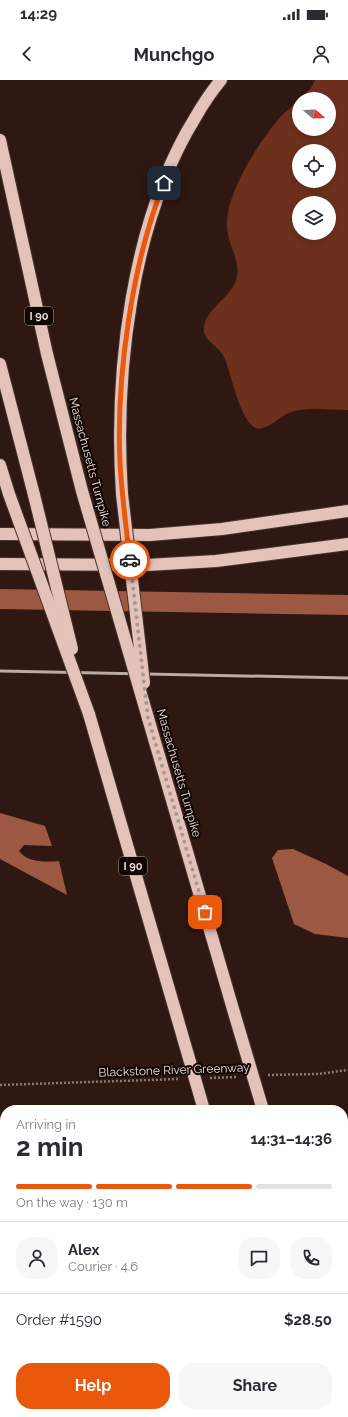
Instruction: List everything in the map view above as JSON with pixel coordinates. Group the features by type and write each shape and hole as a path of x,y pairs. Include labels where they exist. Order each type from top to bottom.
{"highway":[{"path":"148,718 122,494 120,462 122,384 126,343 141,261 159,194 172,160 200,109 212,90 221,80"},
{"name":"Massachusetts Turnpike","path":"0,140 47,354 82,491 262,1105"},
{"name":"I 90","path":"0,364 89,714 203,1105"},
{"path":"0,465 9,494 89,714"},
{"path":"0,534 150,535 222,529 348,511"},
{"path":"0,564 147,565 201,562 348,544"}],"path":[{"name":"Blackstone River Greenway","path":"264,1076 318,1074 348,1070"},
{"name":"Blackstone River Greenway","path":"210,1078 240,1076"},
{"name":"Blackstone River Greenway","path":"0,1085 186,1078"}],"shaded area":[{"path":"315,80 348,80 348,410 298,410 287,414 260,429 250,424 245,416 224,357 205,335 204,326 210,313 235,283 237,276 237,263 229,239 227,226 228,213 237,185 244,170 269,131 279,118 292,106 292,136 336,136 336,92 307,92"},
{"path":"0,813 45,826 52,846 24,845 19,851 27,858 32,860 59,861 67,895 0,859"},
{"path":"293,849 348,876 348,938 315,934 294,924 272,858 278,850"}],"waterway":[{"path":"0,599 348,605"}],"railway":[{"path":"0,671 348,678"}],"way so far":[{"path":"130,560 148,718 205,912"}],"route":[{"path":"130,560 122,494 120,462 122,384 126,343 141,261 150,224 164,183"}]}
